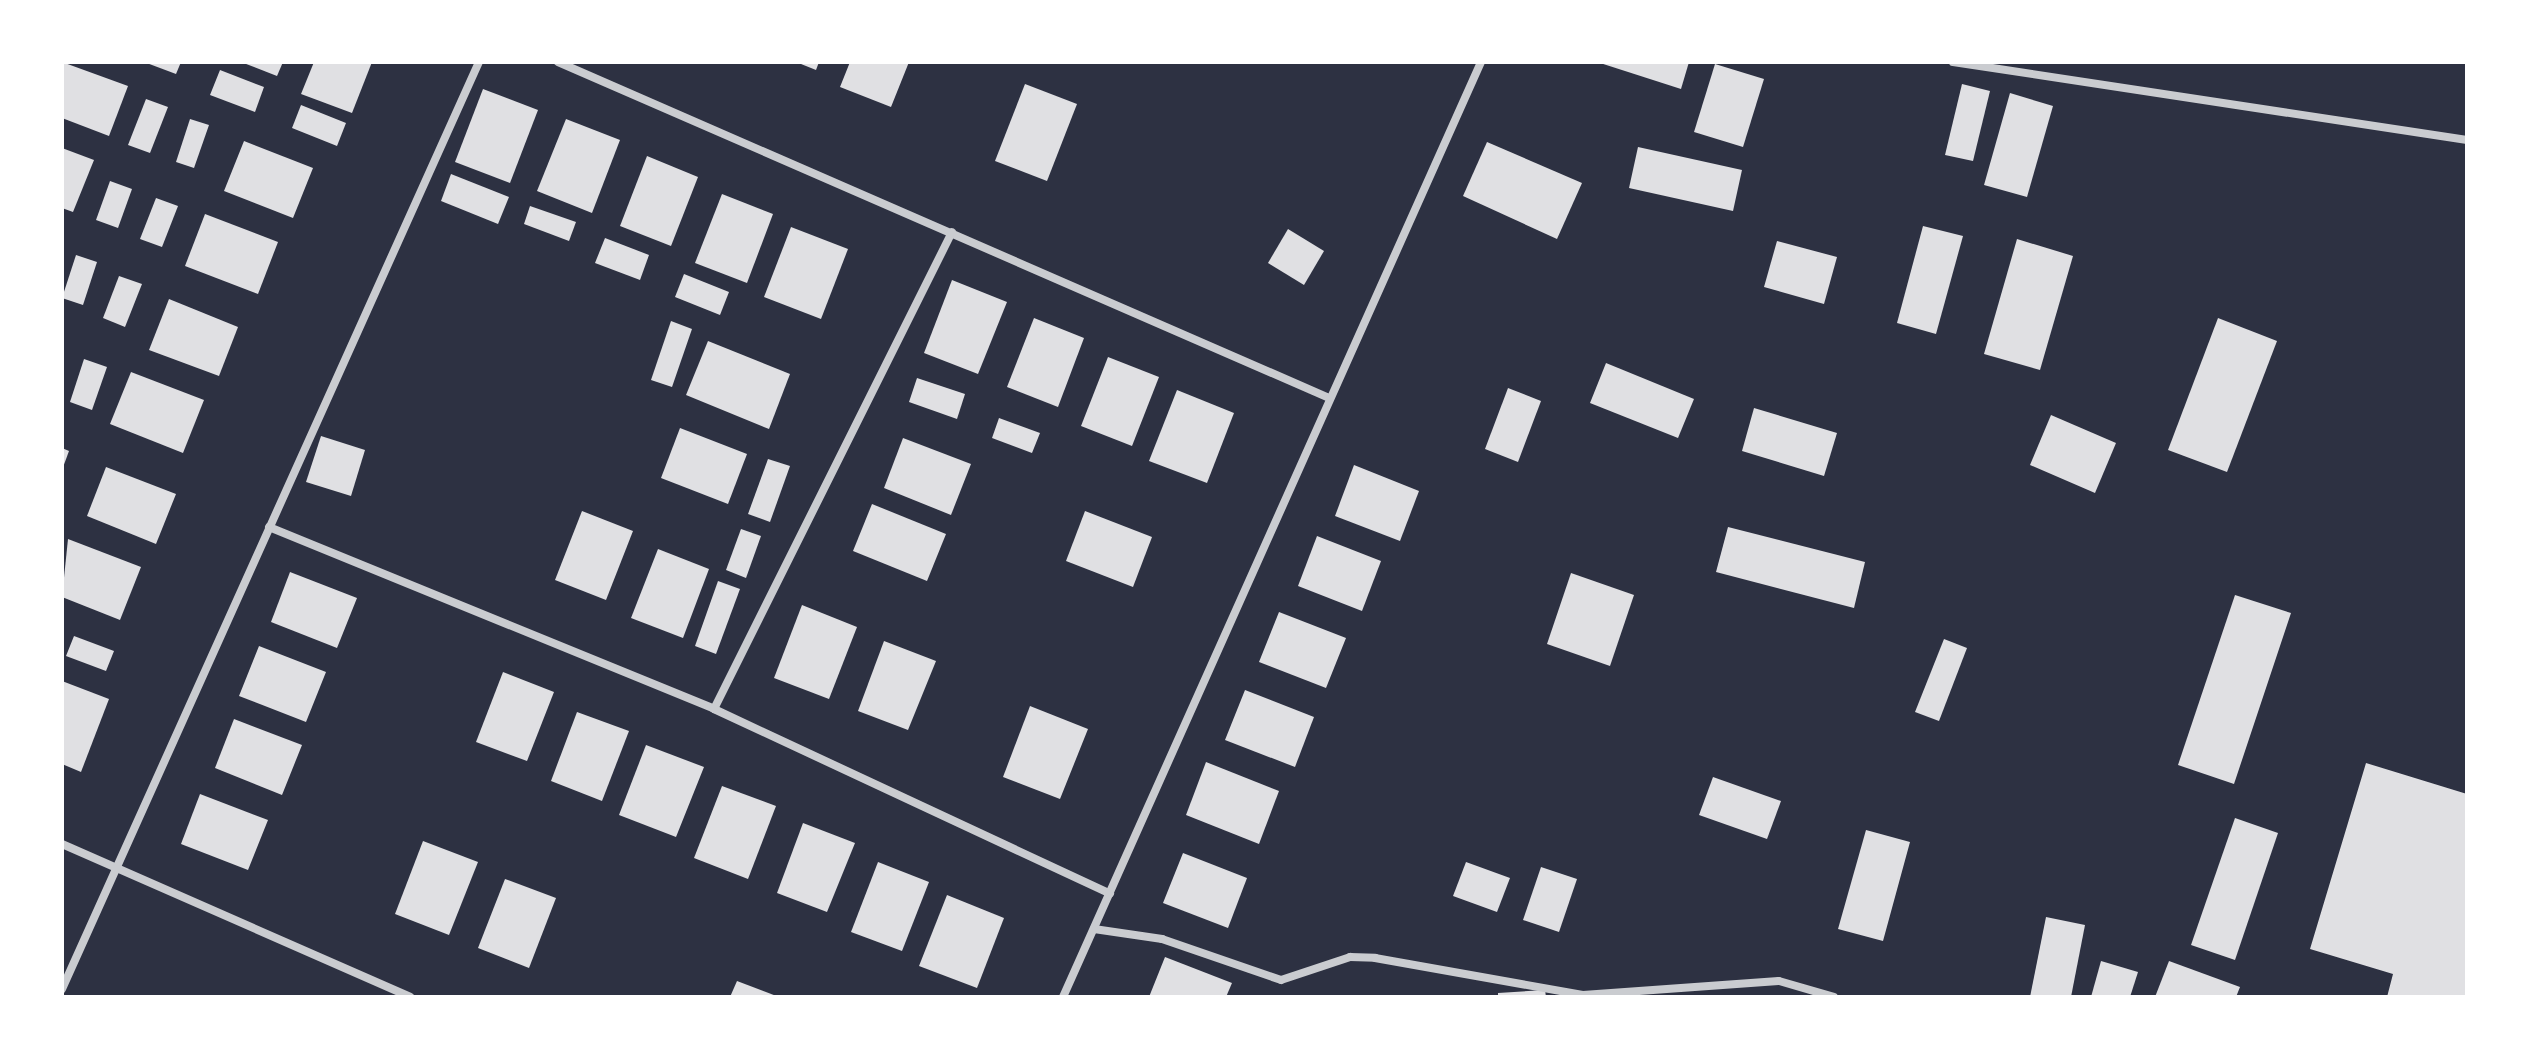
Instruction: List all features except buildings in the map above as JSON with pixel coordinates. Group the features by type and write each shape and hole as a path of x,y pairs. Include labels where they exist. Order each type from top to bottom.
{"street":[{"path":"62,989 113,867 479,62"},
{"path":"558,62 1327,397"},
{"path":"1063,997 1327,397 1441,165 1481,62"},
{"path":"1953,62 2467,140"},
{"path":"714,709 952,232"},
{"path":"269,527 714,709 1110,894"},
{"path":"62,844 410,997"},
{"path":"1094,929 1162,939 1281,980 1350,957 1375,958 1583,995 1779,981 1834,997"}]}
